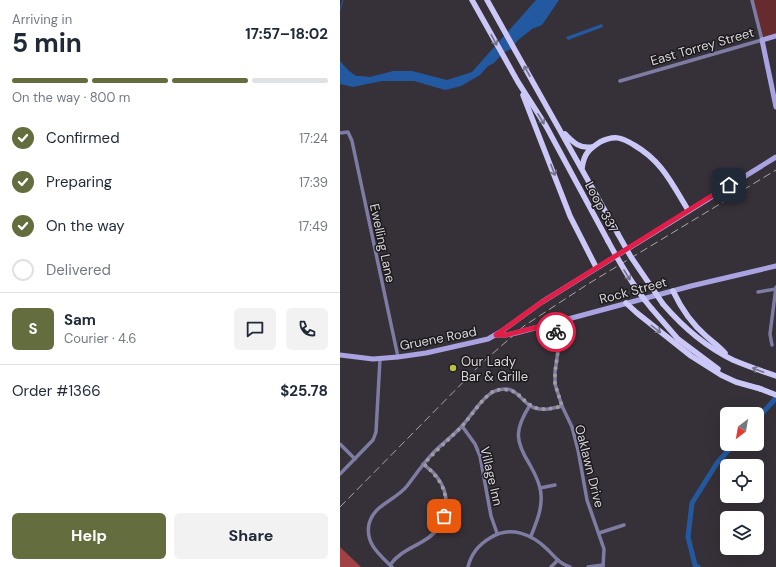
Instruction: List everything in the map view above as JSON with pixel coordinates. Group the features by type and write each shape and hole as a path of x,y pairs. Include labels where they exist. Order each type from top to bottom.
{"main road":[{"name":"Loop 337","path":"472,0 506,62 546,126 638,294 678,339 702,358 727,374 776,395"},
{"name":"Loop 337","path":"487,0 618,234 635,263 663,304 692,332 731,359 776,376"},
{"path":"518,82 570,216 596,267"},
{"path":"560,130 578,146 583,148 592,147 606,140 618,137 643,150 651,156 663,170 688,210"},
{"path":"582,168 583,158 592,147"},
{"path":"673,291 690,320 731,359"},
{"path":"626,303 696,360 736,382 761,389"}],"street":[{"path":"752,0 776,107"},
{"name":"East Torrey Street","path":"620,81 776,36"},
{"name":"Ewelling Lane","path":"340,133 350,133 398,357"},
{"name":"Gruene Road","path":"340,355 363,359 398,357 478,342 496,335 542,302 596,267 776,157"},
{"name":"Rock Street","path":"496,335 506,335 626,303 776,266"},
{"path":"758,292 776,288 774,315 770,334 772,345"},
{"name":"Oaklawn Drive","path":"553,323 559,344 555,384 562,406 572,427 578,450 587,500 604,549 603,566"},
{"path":"340,474 373,440 376,432 380,359"},
{"path":"424,464 438,478 444,490 446,505 444,516 432,535 405,550 391,566 376,552 371,543 369,534 371,519 379,508 403,491 424,464 434,452 462,426 486,398 494,391 503,389 518,393 530,405 540,409 547,410 562,406"},
{"path":"530,405 523,416 519,428 518,439 521,451 535,473 540,488 541,506 531,536"},
{"name":"Village Inn","path":"462,426 475,444 480,456 491,516 497,534"},
{"path":"340,444 355,459"},
{"path":"540,488 555,485"},
{"path":"599,533 624,525"},
{"path":"468,567 475,550 484,542 497,534 513,531 531,536 548,549 558,560 570,567"},
{"path":"551,567 558,560"},
{"path":"588,567 603,566"}],"shaded area":[{"path":"752,0 776,0 776,36 762,40"},
{"path":"340,547 361,567 340,567"}],"water":[{"path":"536,0 559,0 542,25 532,29 518,40 511,49 503,53 494,63 488,66 480,75 461,86 445,90 414,81 382,81 353,87 340,84 340,61 356,76 370,77 393,71 412,71 447,80 472,72"},
{"path":"602,24 603,27 568,40 566,37"}],"waterway":[{"path":"340,10 343,0"},
{"path":"764,411 776,398"},
{"path":"698,567 695,565 688,537 692,503 717,463 728,451"}],"railway":[{"path":"340,507 483,362 524,326 588,284 776,170"}],"way so far":[{"path":"444,516 446,510 446,495 438,478 424,464 494,391 503,389 511,390 518,393 530,405 540,409 547,410 562,406 555,384 556,361 559,344 556,332"}],"place":[{"name":"Our Lady Bar & Grille","path":"453,368"}],"route":[{"path":"556,332 553,323 516,333 501,336 496,335 542,302 729,185"}]}
